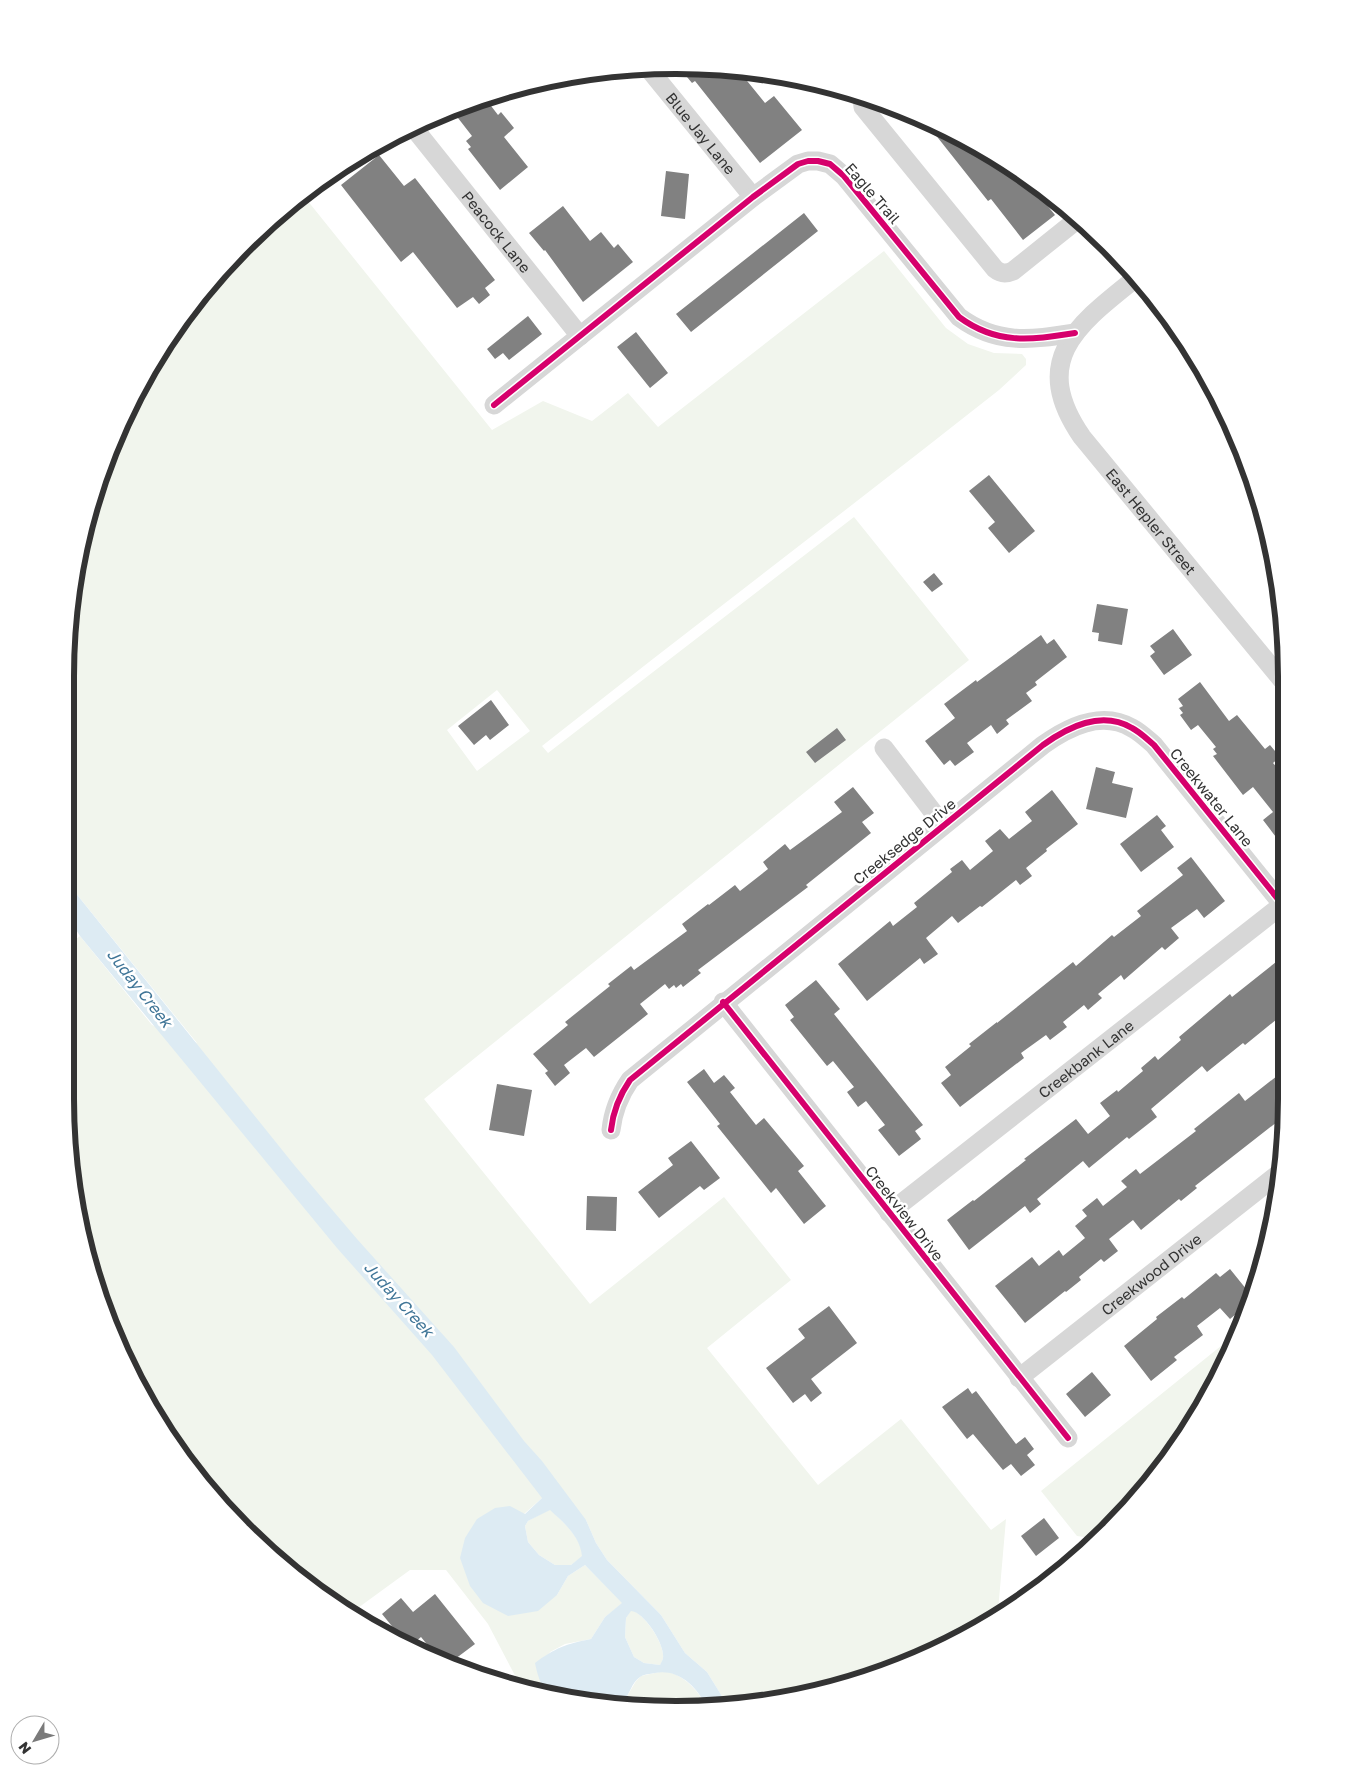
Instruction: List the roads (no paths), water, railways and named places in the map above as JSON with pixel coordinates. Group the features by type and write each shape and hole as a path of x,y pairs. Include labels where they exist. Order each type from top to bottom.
{"street":[{"name":"Blue Jay Lane","path":"653,75 753,197"},
{"path":"863,104 863,107 1000,273 1014,272 1073,223"},
{"name":"Peacock Lane","path":"418,133 580,336"},
{"name":"Eagle Trail","path":"494,405 753,197 798,164 808,161 830,164 844,176 959,317 969,324 995,336 1022,339 1070,340"},
{"path":"1070,340 1096,310 1131,282"},
{"name":"East Hepler Street","path":"1070,340 1060,365 1059,385 1063,403 1074,425 1278,675"},
{"name":"Creeksedge Drive","path":"611,1130 616,1105 630,1080 723,1002 1057,735 1072,726 1111,714"},
{"name":"Creekwater Lane","path":"1111,714 1154,745 1278,899"},
{"path":"884,748 943,825"},
{"name":"Creekbank Lane","path":"890,1213 1278,907"},
{"name":"Creekview Drive","path":"723,1002 1068,1438"},
{"name":"Creekwood Drive","path":"1020,1378 1273,1178"}],"water":[{"name":"Juday Creek","path":"74,891 295,1166 357,1239 454,1347 586,1520 596,1543 607,1560 661,1615 685,1653 707,1672 724,1699 703,1700 695,1689 684,1679 671,1673 663,1672 640,1677 625,1699 543,1686 535,1663 561,1647 591,1639 605,1617 622,1603 585,1565 568,1576 557,1595 538,1611 508,1616 483,1603 470,1586 460,1558 465,1538 477,1519 495,1508 510,1506 525,1514 542,1498 432,1355 337,1248 74,927","holes":["550,1510 575,1536 581,1549 582,1556 571,1565 555,1565 539,1555 528,1542 525,1526 528,1521","631,1611 636,1613 653,1630 661,1645 663,1659 660,1665 644,1663 634,1657 625,1637 626,1618"]}]}
